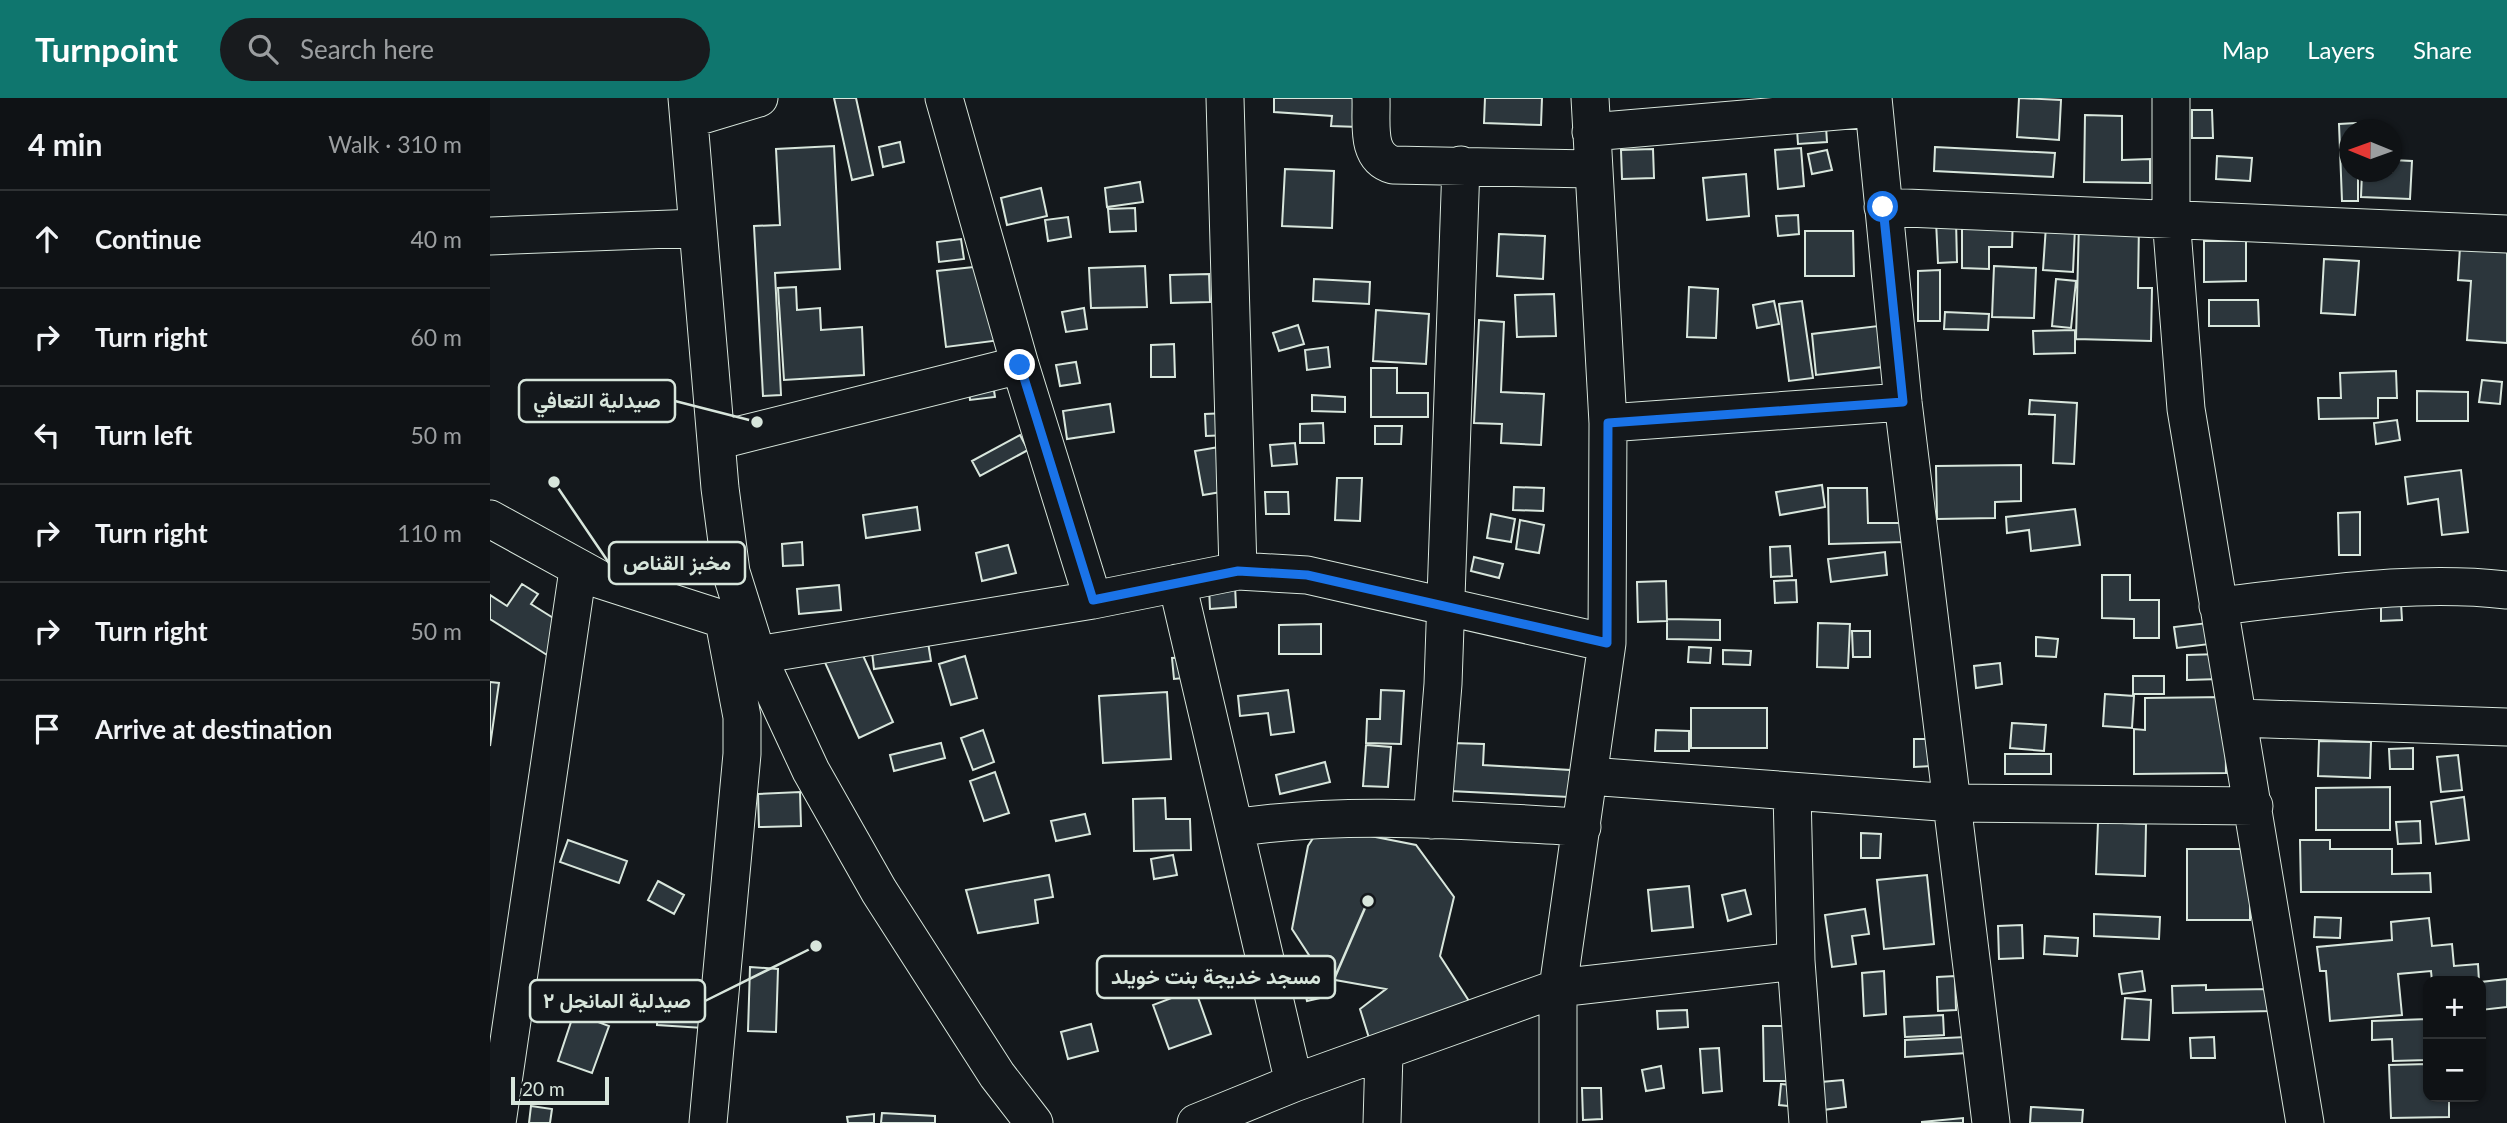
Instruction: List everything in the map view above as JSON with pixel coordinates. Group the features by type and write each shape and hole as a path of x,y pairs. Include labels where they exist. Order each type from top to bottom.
{"street":[{"path":"708,1123 742,754 743,634 731,572 716,440 688,108 759,98"},
{"path":"944,98 1020,365 1093,600"},
{"path":"1225,98 1238,571"},
{"path":"1371,98 1375,154 1381,161 1393,165 1592,169"},
{"path":"2171,98 2171,217 2186,409 2305,1123"},
{"path":"1558,1123 1558,988 1607,643 1608,423 1590,115 1873,103 1903,402 1991,1123"},
{"path":"1432,820 1442,707 1461,165"},
{"path":"1883,207 2171,217 2507,234"},
{"path":"490,236 697,228"},
{"path":"716,440 1020,365"},
{"path":"1608,423 1903,402"},
{"path":"490,519 578,570 743,634 1093,600 1238,571 1307,575 1607,643"},
{"path":"497,1123 578,570"},
{"path":"1177,583 1294,1083"},
{"path":"2218,606 2407,586 2467,586 2507,590"},
{"path":"743,634 811,771 879,891 997,1075 1034,1123"},
{"path":"2239,718 2507,727"},
{"path":"1589,776 1953,803 2254,806"},
{"path":"1792,792 1796,961 1808,1123"},
{"path":"1235,828 1288,820 1432,820 1582,827"},
{"path":"1196,1123 1294,1083 1384,1053 1558,988 1796,961"},
{"path":"1382,1123 1384,1053"}],"building":[{"path":"834,98 856,98 873,175 852,180"},
{"path":"1274,98 1361,98 1359,127 1331,126 1332,116 1274,112"},
{"path":"1485,98 1542,98 1541,125 1484,123"},
{"path":"2019,98 2061,100 2059,140 2017,137"},
{"path":"2192,110 2212,110 2213,138 2192,138"},
{"path":"1825,111 1827,142 1798,144 1796,114"},
{"path":"2085,115 2122,116 2122,160 2150,159 2150,183 2084,182"},
{"path":"900,142 904,162 883,167 879,147"},
{"path":"834,146 840,269 775,273 781,395 763,396 754,226 780,225 776,149"},
{"path":"1935,147 2055,153 2053,177 1934,171"},
{"path":"1801,148 1804,186 1778,189 1775,150"},
{"path":"1653,149 1654,178 1622,179 1621,150"},
{"path":"1827,150 1832,170 1812,174 1808,154"},
{"path":"2217,156 2252,158 2250,181 2216,179"},
{"path":"2402,160 2412,161 2410,199 2361,197 2362,182 2402,182"},
{"path":"1285,169 1334,171 1332,228 1282,226"},
{"path":"1746,174 1749,216 1707,220 1703,178"},
{"path":"1140,182 1143,202 1107,207 1105,188"},
{"path":"2341,182 2358,182 2358,201 2342,201"},
{"path":"1041,188 1047,216 1007,225 1001,198"},
{"path":"1135,208 1136,231 1110,232 1108,209"},
{"path":"1798,215 1799,234 1778,236 1776,216"},
{"path":"1962,215 2013,215 2012,247 1989,247 1989,269 1962,268"},
{"path":"1068,217 1071,237 1048,241 1045,220"},
{"path":"1956,220 1957,262 1938,263 1936,221"},
{"path":"2079,222 2139,223 2138,288 2152,288 2151,341 2076,339"},
{"path":"2046,226 2075,228 2073,272 2043,270"},
{"path":"1805,231 1853,231 1854,276 1805,276"},
{"path":"1499,234 1545,236 1543,279 1497,276"},
{"path":"961,239 964,259 939,262 937,242"},
{"path":"2204,241 2246,241 2246,281 2204,282"},
{"path":"2460,247 2507,250 2507,343 2467,340 2471,281 2458,280"},
{"path":"2324,259 2359,261 2355,315 2321,313"},
{"path":"992,265 1001,340 946,347 937,271"},
{"path":"1145,266 1147,307 1091,308 1089,268"},
{"path":"1994,266 2036,268 2034,318 1992,317"},
{"path":"1940,270 1940,321 1918,321 1918,271"},
{"path":"1209,274 1210,302 1171,303 1170,275"},
{"path":"1314,279 1370,282 1369,304 1313,301"},
{"path":"2056,279 2076,281 2071,328 2052,326"},
{"path":"796,287 797,310 820,308 821,330 862,327 864,375 784,380 778,288"},
{"path":"1689,287 1718,289 1716,338 1687,337"},
{"path":"1554,294 1556,336 1517,337 1515,295"},
{"path":"2209,300 2258,300 2259,326 2209,326"},
{"path":"1774,301 1779,324 1757,328 1753,305"},
{"path":"1802,301 1813,378 1789,381 1779,304"},
{"path":"1084,308 1087,329 1066,332 1062,312"},
{"path":"1376,310 1429,314 1426,364 1373,361"},
{"path":"1945,312 1989,314 1988,330 1944,329"},
{"path":"1479,320 1504,322 1501,392 1544,394 1541,445 1501,443 1502,424 1474,423"},
{"path":"1298,325 1304,344 1279,351 1273,333"},
{"path":"1878,326 1882,367 1816,375 1812,334"},
{"path":"2075,330 2075,353 2034,354 2033,331"},
{"path":"1174,344 1175,377 1151,377 1151,345"},
{"path":"1328,347 1330,367 1307,370 1305,350"},
{"path":"1076,362 1080,383 1060,386 1056,365"},
{"path":"1371,368 1397,368 1397,393 1428,393 1428,417 1371,417"},
{"path":"2396,371 2397,398 2378,398 2378,418 2319,419 2318,398 2341,398 2340,373"},
{"path":"992,378 995,397 970,400 968,382"},
{"path":"2482,380 2502,382 2500,404 2479,402"},
{"path":"2417,391 2468,392 2468,421 2417,421"},
{"path":"1312,395 1345,397 1345,412 1312,411"},
{"path":"2030,400 2077,403 2074,464 2053,463 2055,415 2029,414"},
{"path":"1110,404 1114,432 1067,439 1063,411"},
{"path":"1227,413 1228,435 1206,436 1205,414"},
{"path":"2397,420 2400,440 2376,444 2374,423"},
{"path":"1323,423 1324,443 1300,443 1300,424"},
{"path":"1375,426 1402,426 1401,444 1375,444"},
{"path":"1020,435 1028,450 980,476 972,461"},
{"path":"1295,443 1297,464 1272,466 1270,445"},
{"path":"1225,446 1233,490 1203,495 1195,451"},
{"path":"2021,465 2021,501 1995,502 1995,518 1937,519 1936,466"},
{"path":"2461,470 2468,532 2442,535 2438,499 2408,504 2405,477"},
{"path":"1337,478 1362,478 1360,521 1335,520"},
{"path":"1822,485 1825,507 1780,515 1776,492"},
{"path":"1514,487 1544,488 1543,511 1513,510"},
{"path":"1828,488 1867,488 1868,523 1904,523 1904,542 1829,544"},
{"path":"1265,492 1288,492 1289,514 1266,514"},
{"path":"917,507 920,530 866,538 863,515"},
{"path":"2075,509 2080,545 2031,551 2029,530 2007,533 2006,517"},
{"path":"2360,512 2360,555 2339,555 2338,513"},
{"path":"1491,514 1515,519 1511,542 1487,538"},
{"path":"1520,520 1544,525 1539,553 1516,549"},
{"path":"802,542 803,565 783,566 782,544"},
{"path":"1008,545 1016,573 982,581 976,553"},
{"path":"1790,546 1792,576 1771,577 1770,547"},
{"path":"1885,552 1887,575 1831,582 1828,559"},
{"path":"1474,557 1503,564 1499,578 1471,571"},
{"path":"2102,575 2130,575 2130,600 2159,600 2159,638 2134,638 2134,619 2102,618"},
{"path":"1796,580 1797,602 1775,603 1774,581"},
{"path":"1666,581 1667,621 1638,622 1637,582"},
{"path":"522,584 538,594 531,604 566,626 547,655 490,619 490,595 507,606"},
{"path":"839,585 841,610 799,614 797,589"},
{"path":"1235,585 1236,607 1210,609 1209,587"},
{"path":"2400,586 2402,620 2381,621 2381,599"},
{"path":"1667,619 1720,620 1720,640 1667,639"},
{"path":"2216,622 2218,643 2177,648 2174,627"},
{"path":"1818,623 1850,624 1848,668 1817,667"},
{"path":"1321,624 1321,654 1279,654 1279,625"},
{"path":"852,631 893,722 859,738 818,647"},
{"path":"1852,631 1870,631 1870,657 1853,657"},
{"path":"927,636 931,661 874,669 871,643"},
{"path":"2036,637 2058,639 2056,657 2036,656"},
{"path":"1689,647 1711,648 1710,663 1688,662"},
{"path":"1723,650 1751,651 1750,665 1723,664"},
{"path":"2220,654 2220,679 2187,680 2187,655"},
{"path":"965,656 977,698 951,705 939,664"},
{"path":"1203,656 1204,676 1174,679 1172,658"},
{"path":"2000,663 2002,684 1976,688 1974,666"},
{"path":"2133,676 2164,676 2164,694 2133,694"},
{"path":"490,682 499,683 490,746"},
{"path":"1288,690 1294,732 1271,735 1268,713 1240,716 1238,696"},
{"path":"1381,690 1404,691 1401,744 1366,743 1367,719 1380,719"},
{"path":"1167,692 1171,759 1103,763 1099,696"},
{"path":"2105,694 2134,696 2132,728 2103,726"},
{"path":"2225,697 2226,773 2134,774 2134,729 2145,730 2145,698"},
{"path":"1691,708 1767,708 1767,748 1691,748"},
{"path":"2012,723 2046,725 2044,751 2010,748"},
{"path":"983,730 994,762 973,770 961,738"},
{"path":"1656,730 1689,731 1689,751 1655,751"},
{"path":"1914,739 1932,739 1932,766 1914,767"},
{"path":"2319,741 2371,742 2370,778 2318,776"},
{"path":"941,743 945,758 894,771 890,755"},
{"path":"1452,743 1484,744 1483,765 1570,770 1569,797 1450,791"},
{"path":"1366,745 1391,747 1388,787 1363,786"},
{"path":"2413,748 2413,769 2390,769 2389,749"},
{"path":"2005,754 2051,754 2051,774 2005,774"},
{"path":"2458,755 2462,790 2441,792 2437,757"},
{"path":"1325,762 1330,782 1280,794 1276,775"},
{"path":"995,772 1009,813 984,821 970,781"},
{"path":"2390,787 2390,830 2316,830 2316,788"},
{"path":"800,792 801,826 759,827 758,794"},
{"path":"2464,797 2469,840 2436,844 2431,802"},
{"path":"1165,798 1166,819 1190,819 1191,850 1134,851 1133,799"},
{"path":"1085,814 1090,834 1056,841 1051,821"},
{"path":"2420,821 2421,843 2398,844 2396,822"},
{"path":"2098,822 2146,824 2145,876 2096,874"},
{"path":"1335,829 1416,845 1454,897 1440,956 1469,1001 1369,1038 1360,1009 1386,989 1324,978 1292,929 1308,846 1315,835"},
{"path":"1861,833 1881,834 1880,858 1861,858"},
{"path":"568,840 627,861 619,883 560,862"},
{"path":"2300,840 2330,840 2330,849 2392,849 2392,874 2430,873 2431,892 2301,892"},
{"path":"2187,849 2250,849 2250,920 2187,920"},
{"path":"1173,855 1177,875 1154,879 1151,859"},
{"path":"1049,875 1053,897 1035,900 1038,923 978,933 966,890"},
{"path":"1927,875 1934,944 1884,949 1877,880"},
{"path":"658,881 684,895 674,914 648,900"},
{"path":"1689,886 1693,927 1652,931 1648,890"},
{"path":"1745,890 1751,914 1728,921 1722,895"},
{"path":"1865,909 1869,934 1852,936 1856,964 1832,967 1825,915"},
{"path":"2094,914 2160,917 2159,939 2094,936"},
{"path":"2315,917 2341,918 2340,938 2314,937"},
{"path":"2429,918 2432,946 2452,944 2454,966 2478,964 2479,976 2432,976 2431,971 2398,974 2402,1015 2330,1021 2326,971 2320,971 2317,947 2392,940 2391,922"},
{"path":"2022,925 2023,958 1999,959 1998,926"},
{"path":"2045,936 2078,938 2077,956 2044,954"},
{"path":"750,967 778,969 776,1032 748,1031"},
{"path":"1323,971 1329,996 1307,1001 1301,976"},
{"path":"1884,971 1886,1014 1864,1016 1862,973"},
{"path":"2142,971 2145,991 2122,994 2119,974"},
{"path":"1955,976 1956,1010 1938,1011 1937,977"},
{"path":"2507,979 2507,1007 2486,1009 2486,981"},
{"path":"2206,985 2206,990 2273,989 2273,1011 2173,1013 2172,986"},
{"path":"1195,989 1211,1034 1169,1049 1153,1005"},
{"path":"2125,998 2151,1000 2149,1040 2122,1039"},
{"path":"658,1006 704,1008 703,1028 657,1025"},
{"path":"1687,1010 1688,1027 1658,1029 1657,1011"},
{"path":"574,1013 609,1026 592,1073 558,1061"},
{"path":"1943,1015 1944,1035 1905,1037 1904,1017"},
{"path":"2423,1019 2423,1060 2393,1061 2392,1039 2372,1040 2372,1021"},
{"path":"1091,1024 1098,1051 1068,1059 1061,1032"},
{"path":"1763,1026 1791,1026 1792,1081 1764,1081"},
{"path":"1966,1037 1967,1053 1905,1057 1905,1040"},
{"path":"2214,1037 2215,1058 2191,1058 2190,1038"},
{"path":"1719,1048 1722,1091 1703,1093 1700,1049"},
{"path":"2423,1064 2423,1102 2449,1102 2449,1117 2391,1118 2389,1065"},
{"path":"1661,1066 1664,1088 1646,1091 1642,1070"},
{"path":"1843,1080 1846,1107 1823,1110 1821,1082"},
{"path":"1781,1084 1801,1086 1798,1107 1779,1105"},
{"path":"1582,1088 1601,1088 1602,1119 1583,1120"},
{"path":"531,1106 552,1109 550,1123 529,1123"},
{"path":"2031,1107 2083,1110 2082,1123 2030,1123"},
{"path":"882,1113 935,1116 935,1123 881,1123"},
{"path":"874,1114 874,1123 848,1123 847,1117"},
{"path":"1963,1118 1963,1123 1922,1123 1922,1122"}],"place":[{"name":"صيدلية التعافي","path":"757,422"},
{"name":"مخبز القناص","path":"554,482"},
{"name":"مسجد خديجة بنت خويلد","path":"1368,901"},
{"name":"صيدلية المانجل ٢","path":"816,946"}],"route":[{"path":"1020,365 1093,600 1238,571 1270,571 1307,575 1607,643 1608,423 1903,402 1883,207"}]}
